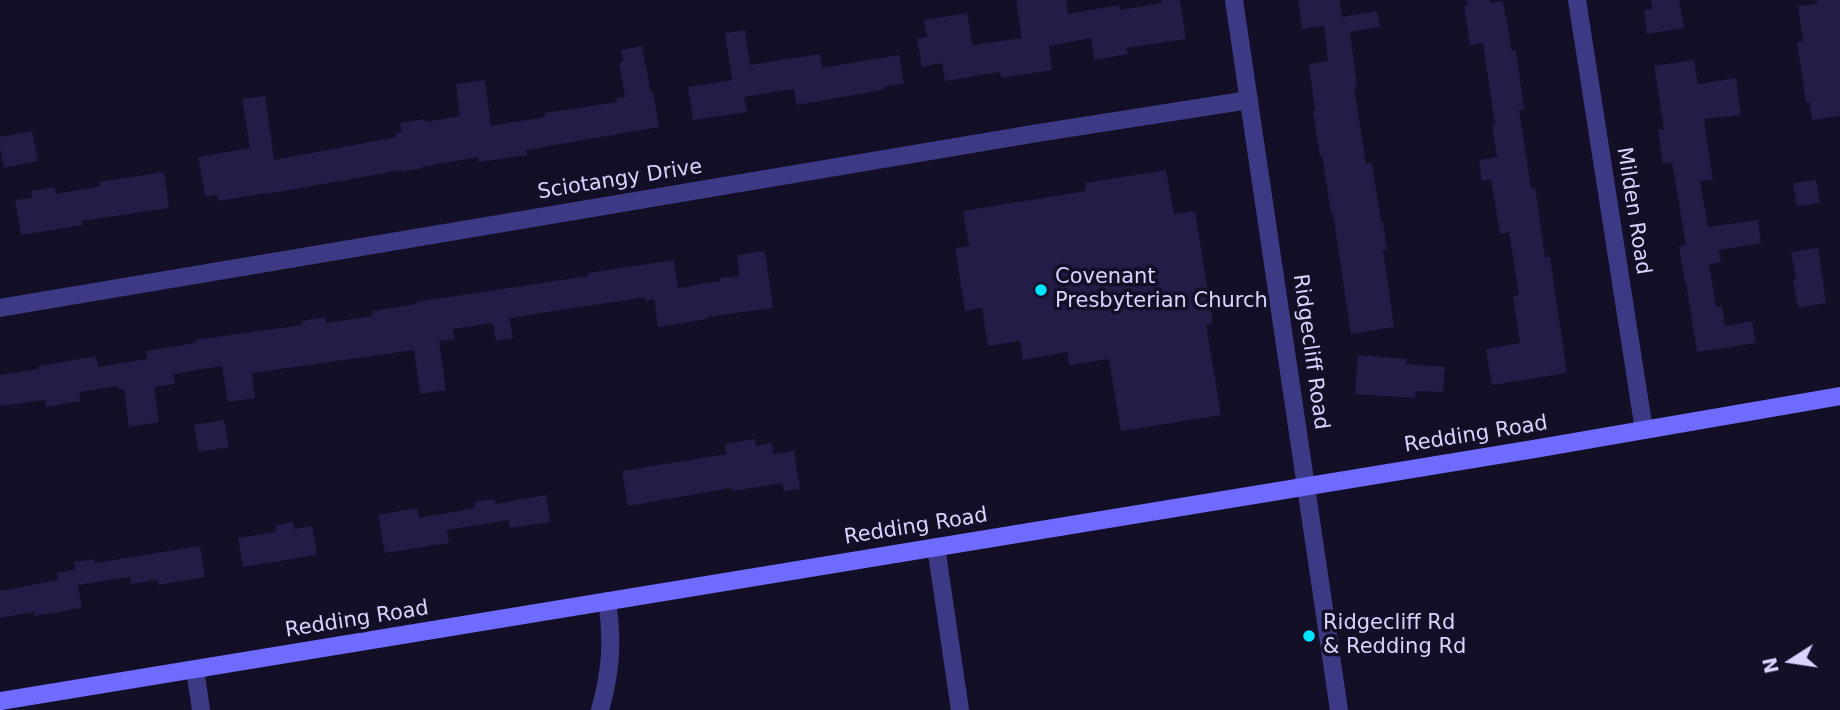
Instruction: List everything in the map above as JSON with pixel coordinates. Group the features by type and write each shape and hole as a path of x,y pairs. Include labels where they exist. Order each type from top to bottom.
{"main road":[{"name":"Redding Road","path":"0,701 1840,396"}],"street":[{"name":"Ridgecliff Road","path":"1234,0 1339,710"},
{"name":"Milden Road","path":"1577,0 1644,430"},
{"name":"Sciotangy Drive","path":"0,308 1249,100"},
{"path":"936,547 960,710"},
{"path":"600,710 608,680 611,644 607,601"},
{"path":"195,669 201,710"}],"building":[{"path":"1016,0 1066,0 1068,14 1119,5 1120,10 1162,3 1161,0 1180,0 1186,39 1126,48 1128,54 1094,60 1091,38 1049,46 1052,70 1001,78 1000,72 945,81 942,63 922,67 917,39 927,37 924,20 967,13 972,45 1022,38"},
{"path":"1298,0 1339,0 1342,17 1377,11 1380,27 1350,32 1357,87 1354,87 1366,164 1372,163 1383,222 1387,250 1383,250 1394,327 1351,334 1333,214 1313,111 1309,64 1328,61 1324,26 1302,29"},
{"path":"1467,0 1490,0 1491,3 1503,1 1512,51 1516,50 1524,109 1519,110 1531,188 1535,187 1545,257 1550,257 1567,373 1492,385 1486,349 1520,343 1513,296 1519,295 1509,232 1500,234 1491,179 1482,181 1479,160 1497,157 1492,125 1495,125 1483,43 1470,45 1464,6 1468,5"},
{"path":"1651,0 1679,0 1684,28 1647,34 1644,10 1652,9"},
{"path":"1817,0 1840,0 1840,116 1812,120 1809,102 1806,103 1797,42 1803,41 1798,6 1817,4"},
{"path":"745,30 750,65 820,54 822,68 899,55 904,83 883,87 883,90 796,105 794,89 744,97 747,112 693,120 688,87 732,80 725,33"},
{"path":"642,46 659,127 526,150 527,155 479,162 478,157 402,172 218,201 217,195 205,196 198,157 250,148 242,99 265,96 274,160 396,137 396,133 402,132 400,123 460,116 456,84 485,80 491,126 545,117 545,113 617,102 617,98 625,97 619,63 623,62 621,50"},
{"path":"1694,60 1698,84 1736,78 1741,115 1704,119 1713,180 1700,181 1708,227 1758,220 1761,243 1719,250 1721,262 1709,264 1716,307 1722,306 1725,326 1752,321 1756,343 1697,352 1679,246 1686,245 1672,162 1663,164 1658,130 1664,129 1654,66"},
{"path":"32,131 38,161 4,168 0,137"},
{"name":"Covenant Presbyterian Church","path":"1166,170 1174,214 1195,211 1213,323 1206,325 1221,415 1121,431 1109,359 1069,365 1067,352 1023,360 1020,341 988,346 982,308 965,311 955,248 969,246 963,211 1086,191 1085,183"},
{"path":"164,172 169,208 82,221 83,225 21,235 15,200 32,198 31,191 54,187 56,194 100,186 99,182"},
{"path":"1816,180 1820,203 1797,206 1793,183"},
{"path":"1818,248 1826,303 1798,308 1791,252"},
{"path":"765,251 773,308 658,327 654,299 646,301 645,297 509,318 513,338 496,341 493,323 453,329 454,339 439,341 446,390 420,394 414,350 252,373 255,398 228,402 222,366 173,374 175,384 154,387 159,422 129,427 124,389 119,390 118,386 79,392 81,401 46,407 45,400 0,406 0,375 39,369 39,366 96,356 98,367 147,359 146,351 196,343 195,340 302,325 302,321 325,317 326,323 373,316 372,311 417,304 416,302 674,260 678,288 739,276 737,255"},
{"path":"1358,355 1407,359 1406,364 1445,367 1443,392 1416,391 1415,398 1355,394"},
{"path":"224,420 229,447 199,452 194,425"},
{"path":"755,439 756,446 772,443 773,454 794,451 800,489 784,491 782,483 732,491 731,488 628,506 622,471 726,454 725,444"},
{"path":"546,495 550,522 510,528 509,520 447,530 449,543 385,553 378,515 417,508 419,518 475,508 474,502 495,499 495,504"},
{"path":"293,522 294,529 312,526 317,555 243,567 238,538 276,532 275,525"},
{"path":"200,546 205,577 158,585 157,580 131,584 130,577 78,585 82,608 34,616 34,612 0,618 0,591 58,580 57,573 75,570 74,562 94,559 95,563"}],"place":[{"name":"Covenant Presbyterian Church","path":"1041,290"},
{"name":"Ridgecliff Rd & Redding Rd","path":"1309,636"}]}
